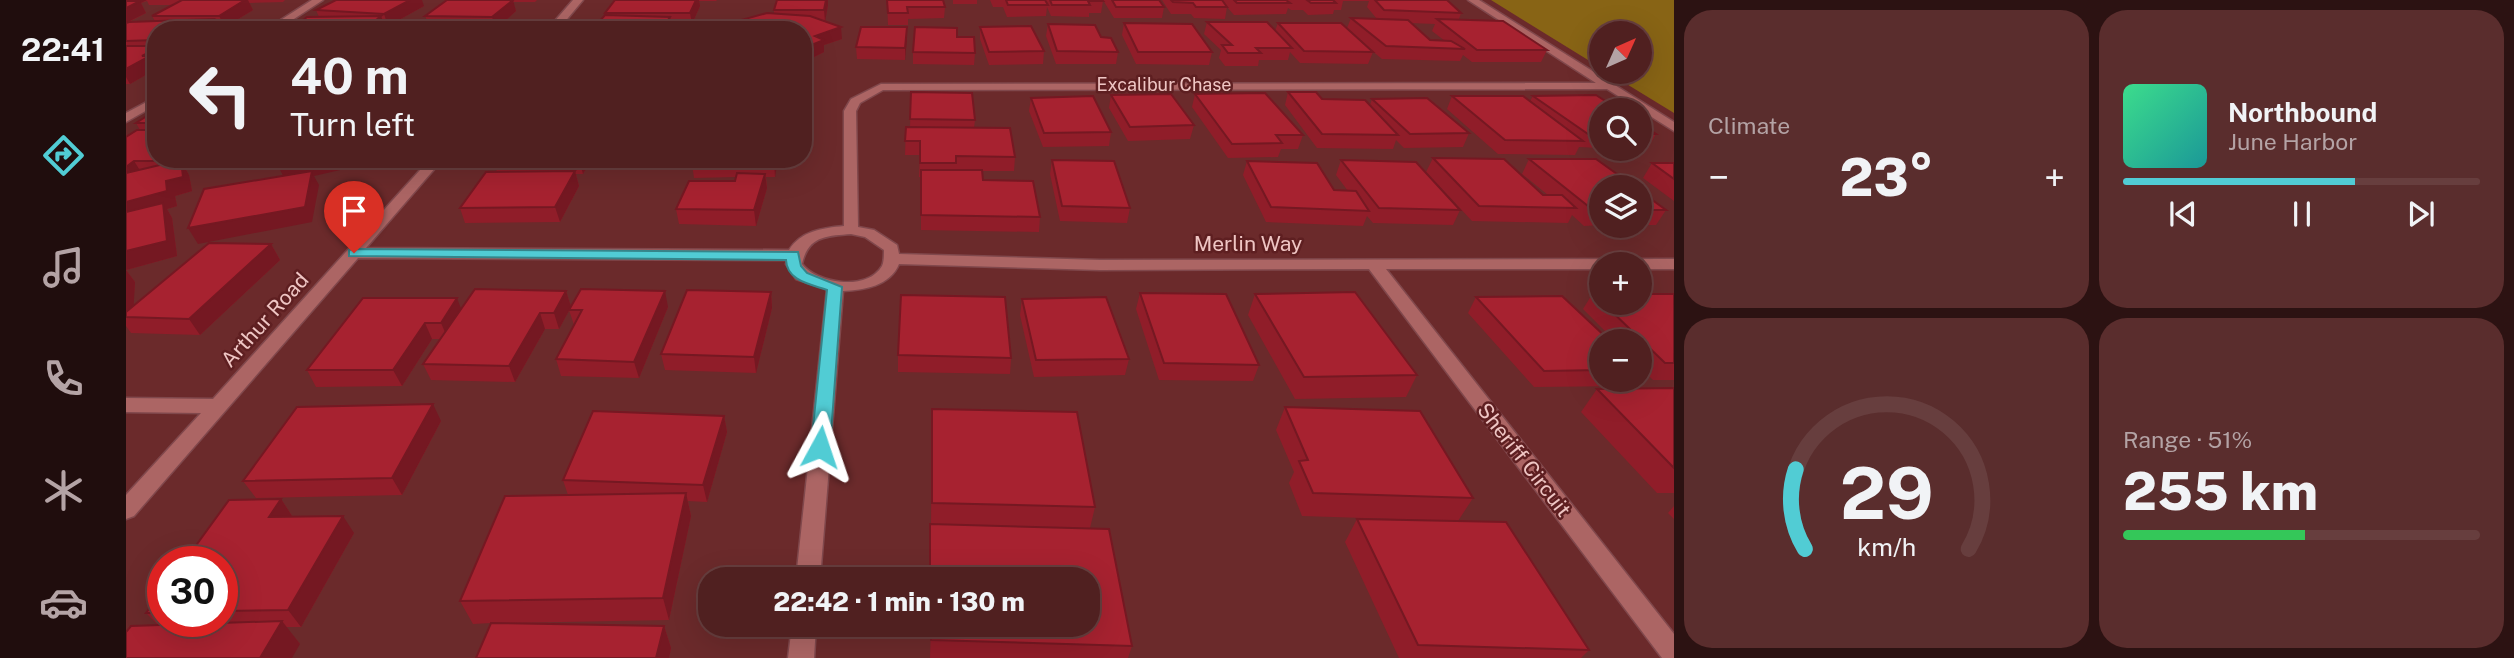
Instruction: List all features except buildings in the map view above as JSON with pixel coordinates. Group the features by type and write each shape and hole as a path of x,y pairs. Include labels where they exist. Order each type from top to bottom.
{"street":[{"path":"284,21 318,0"},
{"path":"560,21 578,0"},
{"path":"1473,0 1674,127"},
{"name":"Excalibur Chase","path":"851,230 850,111 855,101 881,87 1608,86"},
{"path":"126,118 147,105"},
{"name":"Arthur Road","path":"126,510 429,168"},
{"path":"851,230 883,239 892,248 895,259 889,270 875,280 835,287 802,276 793,266 793,255 800,245 813,236 851,230"},
{"path":"354,253 793,255"},
{"name":"Merlin Way","path":"895,259 1100,265 1589,264"},
{"name":"Merlin Way","path":"1652,264 1674,264"},
{"name":"Sheriff Circuit","path":"1374,265 1674,654"},
{"path":"809,567 835,287"},
{"path":"126,405 219,406"},
{"path":"801,658 803,637"}],"shaded area":[{"path":"1491,0 1674,0 1674,113 1627,84 1652,84 1652,21 1589,21 1589,61"}],"route":[{"path":"354,253 793,255 793,266 802,276 816,284 835,287 820,447"}]}
